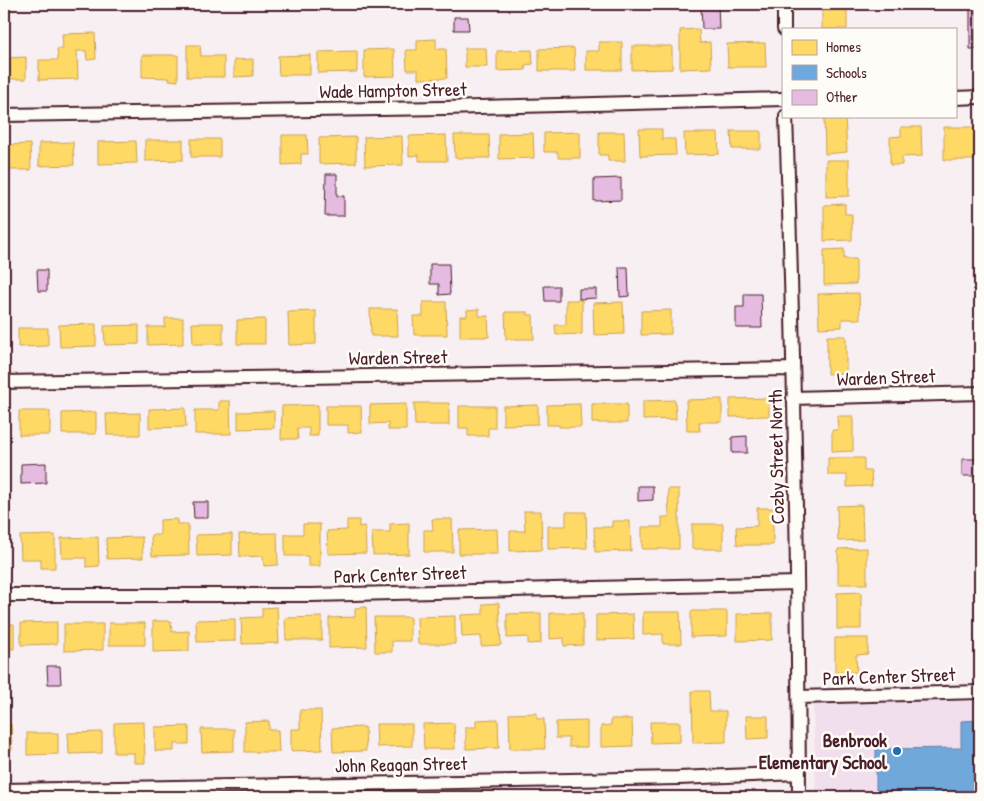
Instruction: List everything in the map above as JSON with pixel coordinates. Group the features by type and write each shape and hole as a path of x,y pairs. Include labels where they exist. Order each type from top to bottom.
{"street":[{"path":"784,4 784,28"},
{"path":"956,98 980,98"},
{"name":"Wade Hampton Street","path":"4,114 434,108 782,99"},
{"name":"Cozby Street North","path":"786,118 797,583 799,797"},
{"name":"Warden Street","path":"4,382 792,369"},
{"name":"Warden Street","path":"793,398 980,393"},
{"name":"Park Center Street","path":"4,596 312,595 797,583"},
{"name":"Park Center Street","path":"799,697 980,692"},
{"name":"John Reagan Street","path":"4,790 97,793 678,778 799,773"}],"shaded area":[{"name":"Benbrook Elementary School","path":"980,701 980,797 816,797 813,704"}],"building: Homes":[{"path":"815,4 847,4 847,28 822,28 822,7 815,7"},
{"path":"699,29 700,43 710,42 711,68 680,69 680,30"},
{"path":"95,33 96,59 87,60 86,51 77,51 78,79 39,80 39,60 58,60 57,49 63,49 62,34"},
{"path":"436,39 436,49 446,49 447,78 418,79 418,70 407,70 406,50 417,50 417,40"},
{"path":"599,42 622,42 622,70 586,70 586,51 599,51"},
{"path":"765,43 766,67 728,67 727,44"},
{"path":"187,45 200,45 201,56 224,56 224,77 187,77"},
{"path":"632,46 672,46 672,69 632,70"},
{"path":"465,48 486,48 487,67 465,67"},
{"path":"574,48 575,71 539,71 539,49"},
{"path":"394,49 395,76 364,77 364,50"},
{"path":"532,50 533,64 525,65 526,70 497,71 497,51"},
{"path":"357,51 357,72 318,73 318,52"},
{"path":"142,55 178,55 178,81 169,80 169,78 142,77"},
{"path":"310,55 310,75 279,75 278,56"},
{"path":"26,57 26,79 4,79 4,58"},
{"path":"253,59 253,76 234,77 234,60"},
{"path":"824,118 845,118 847,152 825,154"},
{"path":"901,127 921,127 922,156 902,157 902,165 890,165 890,137 901,136"},
{"path":"944,127 975,127 976,160 944,160"},
{"path":"639,129 662,129 662,139 675,139 676,155 640,156"},
{"path":"731,131 761,131 761,149 732,149"},
{"path":"580,132 580,158 558,158 558,152 544,152 544,133"},
{"path":"599,132 624,132 625,161 608,161 608,155 599,155"},
{"path":"533,133 534,158 499,159 499,134"},
{"path":"684,133 718,133 719,154 685,155"},
{"path":"282,135 307,135 308,154 301,154 301,164 282,165"},
{"path":"446,135 447,161 419,161 419,155 409,156 409,136"},
{"path":"454,135 489,135 490,158 455,158"},
{"path":"402,136 403,165 365,166 364,137"},
{"path":"356,137 356,163 319,164 319,138"},
{"path":"191,139 220,139 220,157 191,157"},
{"path":"145,140 183,140 183,160 145,161"},
{"path":"136,141 137,163 98,164 98,142"},
{"path":"73,142 74,165 39,166 39,143"},
{"path":"30,144 31,170 4,170 4,145"},
{"path":"826,160 849,160 849,196 826,197"},
{"path":"845,204 845,214 852,214 852,240 824,241 824,205"},
{"path":"844,249 844,259 856,259 856,284 824,285 824,250"},
{"path":"859,293 860,319 842,319 842,327 819,328 818,294"},
{"path":"566,300 582,300 582,334 556,335 555,325 566,325"},
{"path":"423,302 446,302 447,335 414,335 413,316 423,316"},
{"path":"623,302 624,334 594,335 593,303"},
{"path":"370,309 397,309 398,336 371,336"},
{"path":"479,309 479,316 488,316 489,337 460,337 460,316 467,316 467,310"},
{"path":"671,310 671,334 641,335 641,311"},
{"path":"316,311 316,344 289,345 288,312"},
{"path":"505,312 528,312 528,315 533,315 534,339 506,339"},
{"path":"165,318 183,318 183,344 148,345 148,327 165,327"},
{"path":"265,319 265,344 237,344 237,320"},
{"path":"192,323 223,323 223,344 193,344"},
{"path":"96,324 96,346 60,347 59,325"},
{"path":"139,325 139,344 105,345 104,326"},
{"path":"18,328 48,328 48,346 18,347"},
{"path":"827,336 846,336 846,373 827,374"},
{"path":"769,398 769,416 730,417 730,399"},
{"path":"722,399 722,422 699,422 700,431 687,431 686,400"},
{"path":"675,400 676,419 643,420 643,401"},
{"path":"219,401 230,401 231,434 195,434 195,410 219,410"},
{"path":"414,403 449,403 449,425 415,425"},
{"path":"406,404 406,430 388,430 388,423 370,424 370,405"},
{"path":"580,404 581,427 547,425 547,405"},
{"path":"592,404 627,404 627,423 592,423"},
{"path":"318,405 318,436 309,436 309,428 297,428 298,439 281,439 282,406"},
{"path":"538,405 538,424 503,425 503,406"},
{"path":"326,406 361,406 362,432 348,433 348,425 326,425"},
{"path":"459,406 495,406 495,428 488,428 488,436 468,436 468,428 459,428"},
{"path":"185,408 186,427 149,428 149,409"},
{"path":"19,411 50,411 50,435 19,435"},
{"path":"274,411 274,428 238,429 238,412"},
{"path":"96,412 96,434 62,434 62,413"},
{"path":"140,413 140,435 107,435 106,414"},
{"path":"837,416 853,416 853,451 832,452 832,430 838,430"},
{"path":"828,458 864,458 864,471 871,471 872,486 847,487 847,475 828,475"},
{"path":"668,489 679,489 679,549 642,549 642,527 662,527 662,517 669,517"},
{"path":"862,505 863,540 838,541 837,506"},
{"path":"757,508 773,508 773,545 737,545 736,527 757,526"},
{"path":"524,511 541,511 542,550 510,551 510,531 525,531"},
{"path":"566,512 586,512 587,548 548,549 548,526 566,526"},
{"path":"177,519 177,524 188,524 189,555 152,556 151,535 160,535 160,520"},
{"path":"432,519 452,519 453,552 424,552 424,530 433,530"},
{"path":"347,520 359,520 359,527 365,526 366,553 328,554 327,531 347,530"},
{"path":"612,521 630,521 631,551 595,552 594,527 612,527"},
{"path":"409,523 409,554 373,555 372,532 390,532 390,524"},
{"path":"303,524 320,524 320,566 308,566 308,556 285,556 285,534 303,534"},
{"path":"692,524 723,524 723,549 692,549"},
{"path":"497,529 498,554 459,554 459,530"},
{"path":"277,533 278,565 264,566 263,556 240,557 239,534"},
{"path":"232,534 232,555 197,556 196,535"},
{"path":"55,535 55,568 41,568 41,559 21,559 20,536"},
{"path":"98,537 99,566 86,567 86,558 62,558 61,538"},
{"path":"142,537 143,558 107,559 106,538"},
{"path":"867,548 867,584 838,584 838,549"},
{"path":"861,592 861,629 837,629 837,593"},
{"path":"499,603 501,645 481,646 481,636 462,637 461,615 483,614 483,604"},
{"path":"277,607 279,643 242,644 241,618 262,617 262,608"},
{"path":"366,607 367,647 329,648 329,618 355,617 355,608"},
{"path":"691,611 727,611 727,636 691,637"},
{"path":"643,612 680,612 681,644 663,644 663,634 643,635"},
{"path":"541,613 541,643 528,644 528,637 507,638 507,614"},
{"path":"550,613 583,613 583,645 564,646 564,638 550,639"},
{"path":"772,613 772,640 737,641 737,614"},
{"path":"633,614 634,639 596,640 596,615"},
{"path":"455,616 455,644 418,644 417,617"},
{"path":"322,617 322,640 286,640 285,618"},
{"path":"374,617 410,617 410,641 392,641 392,652 375,652"},
{"path":"235,619 235,641 197,642 196,620"},
{"path":"153,621 171,621 172,632 189,631 189,651 153,652"},
{"path":"57,622 57,644 21,645 21,623"},
{"path":"109,623 145,623 145,645 109,645"},
{"path":"4,624 14,624 14,649 5,649 5,656 4,656"},
{"path":"64,624 103,624 103,650 64,651"},
{"path":"835,638 868,638 868,654 856,655 857,672 835,673"},
{"path":"692,691 709,691 710,711 726,711 726,742 693,743"},
{"path":"300,710 321,710 322,750 291,751 291,729 300,729"},
{"path":"537,713 537,719 544,719 545,749 510,749 509,714"},
{"path":"746,716 768,716 768,738 747,739"},
{"path":"498,719 499,748 466,749 466,727 476,727 476,720"},
{"path":"611,719 632,719 633,746 601,747 601,726 611,725"},
{"path":"269,721 269,730 278,730 279,752 245,752 245,722"},
{"path":"587,721 587,747 569,747 569,738 556,738 556,722"},
{"path":"144,722 145,763 134,763 134,753 114,753 114,723"},
{"path":"650,722 680,722 680,742 651,743"},
{"path":"454,723 455,749 424,749 423,724"},
{"path":"4,724 11,724 12,750 4,751"},
{"path":"376,724 412,724 412,746 377,747"},
{"path":"189,726 189,744 174,744 174,751 155,751 155,727"},
{"path":"365,727 366,751 333,752 332,728"},
{"path":"201,729 234,729 234,751 202,752"},
{"path":"102,732 102,753 69,754 68,733"},
{"path":"27,733 58,733 58,754 27,755"}],"building: Schools":[{"path":"980,720 980,797 876,797 876,749 961,748 961,721"}],"building: Other":[{"path":"701,4 718,4 719,29 702,29"},
{"path":"970,4 980,4 980,49 970,49"},
{"path":"454,17 468,17 469,30 454,30"},
{"path":"326,174 337,174 337,196 344,196 344,216 325,216"},
{"path":"621,178 621,200 594,201 594,179"},
{"path":"430,264 449,264 450,294 439,295 439,284 430,284"},
{"path":"619,267 628,267 629,296 620,297"},
{"path":"37,270 47,270 47,291 38,291"},
{"path":"544,286 559,286 559,301 545,301"},
{"path":"579,289 596,289 596,298 579,299"},
{"path":"744,294 761,294 762,328 736,328 736,307 744,307"},
{"path":"747,436 747,453 732,453 732,437"},
{"path":"962,459 980,459 980,476 962,476"},
{"path":"46,463 46,483 21,484 21,464"},
{"path":"638,486 653,486 653,500 638,501"},
{"path":"193,502 208,502 208,518 194,518"},
{"path":"47,666 60,666 61,684 48,684"}],"place":[{"name":"Benbrook Elementary School","path":"897,751"}]}
